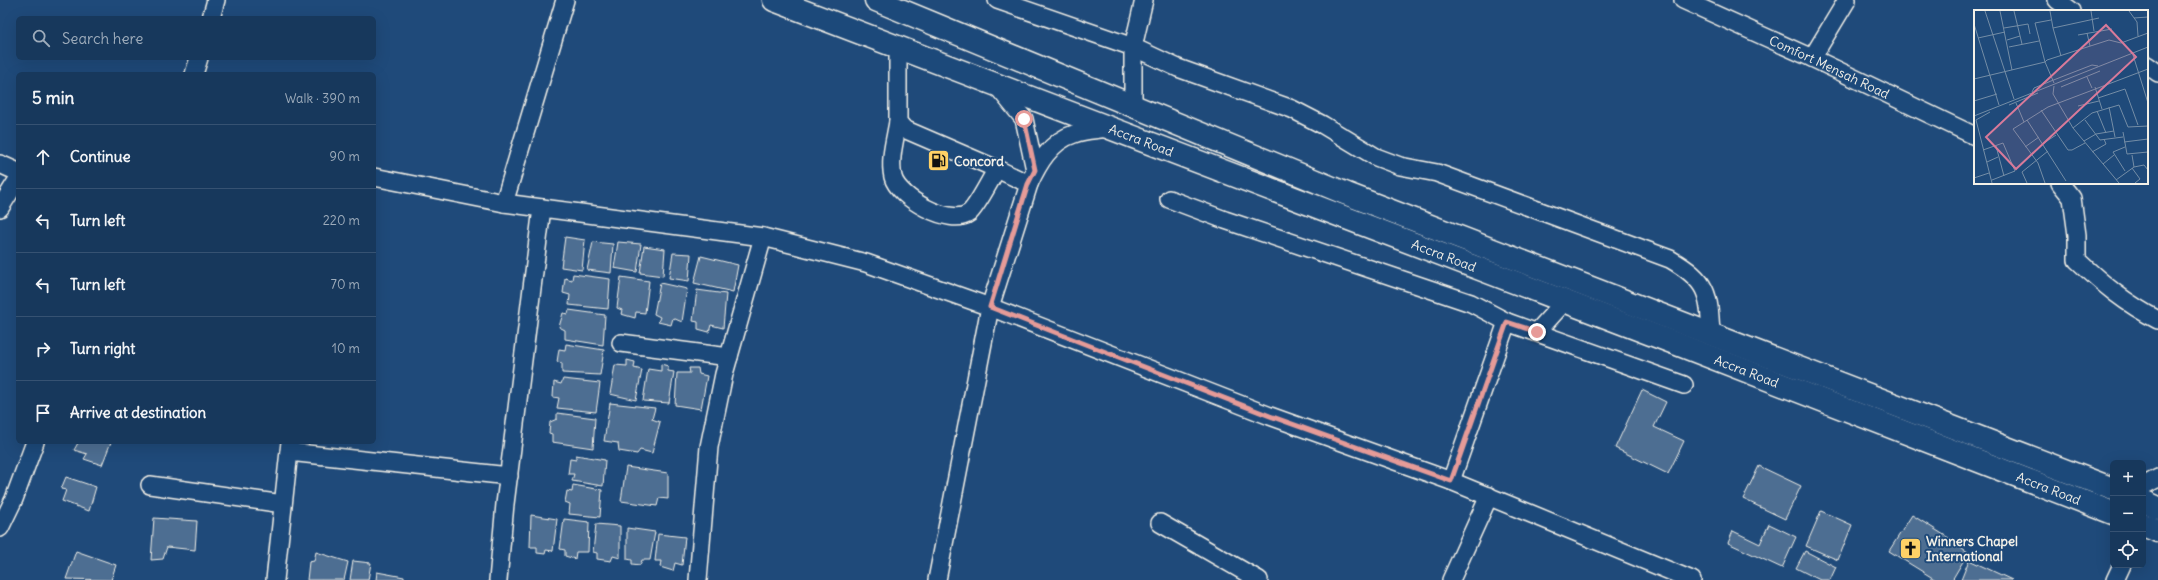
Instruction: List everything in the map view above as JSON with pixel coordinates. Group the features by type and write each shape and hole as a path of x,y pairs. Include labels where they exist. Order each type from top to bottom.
{"highway":[{"name":"Accra Road","path":"774,0 1564,302 1685,346 2110,512"},
{"name":"Accra Road","path":"876,0 1132,107 1354,197 2110,488"},
{"path":"2146,502 2158,508"},
{"path":"2146,526 2158,531"}],"street":[{"path":"212,16 216,0"},
{"path":"504,203 565,0"},
{"path":"997,0 1133,47 1178,68 1292,109 1323,125 1376,157 1400,166 1437,173 1670,259 1688,270 1706,289 1710,303 1711,334"},
{"path":"1132,107 1133,47 1144,0"},
{"name":"Comfort Mensah Road","path":"1683,0 1812,58 1974,136"},
{"path":"1812,58 1847,0"},
{"path":"2057,0 2071,10"},
{"path":"898,47 898,122 891,164 894,179 915,202 934,211 958,218 970,213 997,169"},
{"path":"195,72 198,60"},
{"path":"2148,66 2158,73"},
{"path":"997,86 1024,119 1032,177"},
{"path":"898,122 904,129 915,135 997,169 1032,177"},
{"path":"937,580 990,307 1032,177 1052,146 1073,134 1108,128"},
{"path":"0,164 16,171"},
{"path":"376,177 504,203 763,237 866,263 990,307 1270,416 1451,481 1692,580"},
{"path":"0,208 16,182"},
{"path":"2061,184 2072,198 2077,235 2077,260 2111,292 2136,309 2158,320"},
{"path":"1169,199 1225,220 1471,303 1507,322 1684,384"},
{"path":"501,580 509,476 542,208"},
{"path":"698,580 709,447 730,356 763,237"},
{"path":"1537,332 1564,302"},
{"path":"1451,481 1507,322"},
{"path":"621,343 730,356"},
{"path":"0,528 14,499 34,444"},
{"path":"275,580 289,447 509,476"},
{"path":"2146,484 2158,478"},
{"path":"150,485 283,504"},
{"path":"1451,580 1488,496"},
{"path":"1160,523 1259,580"},
{"path":"2115,580 2121,568"}],"building":[{"path":"565,237 585,240 582,270 561,267"},
{"path":"593,242 613,244 611,273 587,270"},
{"path":"618,242 641,244 637,272 614,268"},
{"path":"644,246 665,249 663,276 640,273"},
{"path":"673,253 691,254 689,281 669,278"},
{"path":"701,256 738,265 733,292 694,283"},
{"path":"573,274 610,279 608,309 569,305 570,295 563,293 565,278 572,280"},
{"path":"621,277 649,281 645,313 636,312 635,318 621,314 622,310 617,308"},
{"path":"660,283 687,289 682,322 673,318 671,325 658,322 660,317 654,314"},
{"path":"697,290 726,294 723,328 711,325 709,332 698,329 698,322 693,321"},
{"path":"569,310 605,315 603,345 565,339 565,330 559,327 563,313 568,314"},
{"path":"566,344 604,350 600,375 562,373 562,363 557,362 559,349 565,350"},
{"path":"627,360 635,362 634,368 642,370 636,400 610,394 615,365 627,366"},
{"path":"661,364 668,366 668,371 674,372 669,403 643,401 648,369 661,371"},
{"path":"689,368 698,368 699,374 707,376 701,409 675,405 677,373 690,373"},
{"path":"563,379 600,383 596,412 557,408 559,398 553,397 554,382 561,384"},
{"path":"1642,390 1666,402 1654,427 1684,441 1668,474 1615,448"},
{"path":"610,403 655,408 652,419 660,422 652,453 640,450 637,454 619,451 618,443 604,441"},
{"path":"557,413 595,418 593,448 552,442 552,434 549,433 550,422 557,419"},
{"path":"77,444 110,444 102,465 84,459 87,454 74,450"},
{"path":"576,455 605,460 603,486 572,481 574,474 568,474 570,459 576,460"},
{"path":"1759,466 1801,486 1785,519 1743,499"},
{"path":"626,467 668,473 668,499 659,498 657,506 621,501"},
{"path":"66,477 96,487 89,511 62,501 66,490 61,489"},
{"path":"573,485 602,490 600,517 569,514 570,504 565,502 567,491 572,492"},
{"path":"1821,511 1852,525 1838,560 1806,546"},
{"path":"531,515 557,519 553,551 546,550 545,554 537,553 537,547 530,547"},
{"path":"1912,515 1952,540 1951,542 1968,553 1952,580 1936,580 1889,551"},
{"path":"154,518 197,521 195,550 167,547 163,559 151,560"},
{"path":"564,519 589,522 588,552 576,552 575,559 565,556 565,550 560,549"},
{"path":"596,524 620,526 620,558 613,556 611,561 597,559 597,553 593,552"},
{"path":"1769,524 1796,537 1782,568 1728,543 1733,531 1760,544"},
{"path":"627,528 655,532 650,560 642,560 640,565 632,564 632,560 627,559"},
{"path":"658,534 685,537 682,565 675,563 673,571 660,567 661,561 655,561"},
{"path":"76,551 116,565 111,580 66,579"},
{"path":"1805,551 1836,567 1830,580 1820,580 1796,568"},
{"path":"316,552 348,562 344,580 307,580 309,562 314,561"},
{"path":"1969,560 2012,580 1961,580"},
{"path":"353,561 371,563 368,580 350,580"},
{"path":"377,572 404,577 404,580 376,580"}],"place":[{"name":"Concord","path":"939,161"},
{"name":"Winners Chapel International","path":"1911,548"}],"route":[{"path":"1024,119 1035,170 1028,184 990,307 1270,416 1451,481 1507,322 1537,332"}]}
